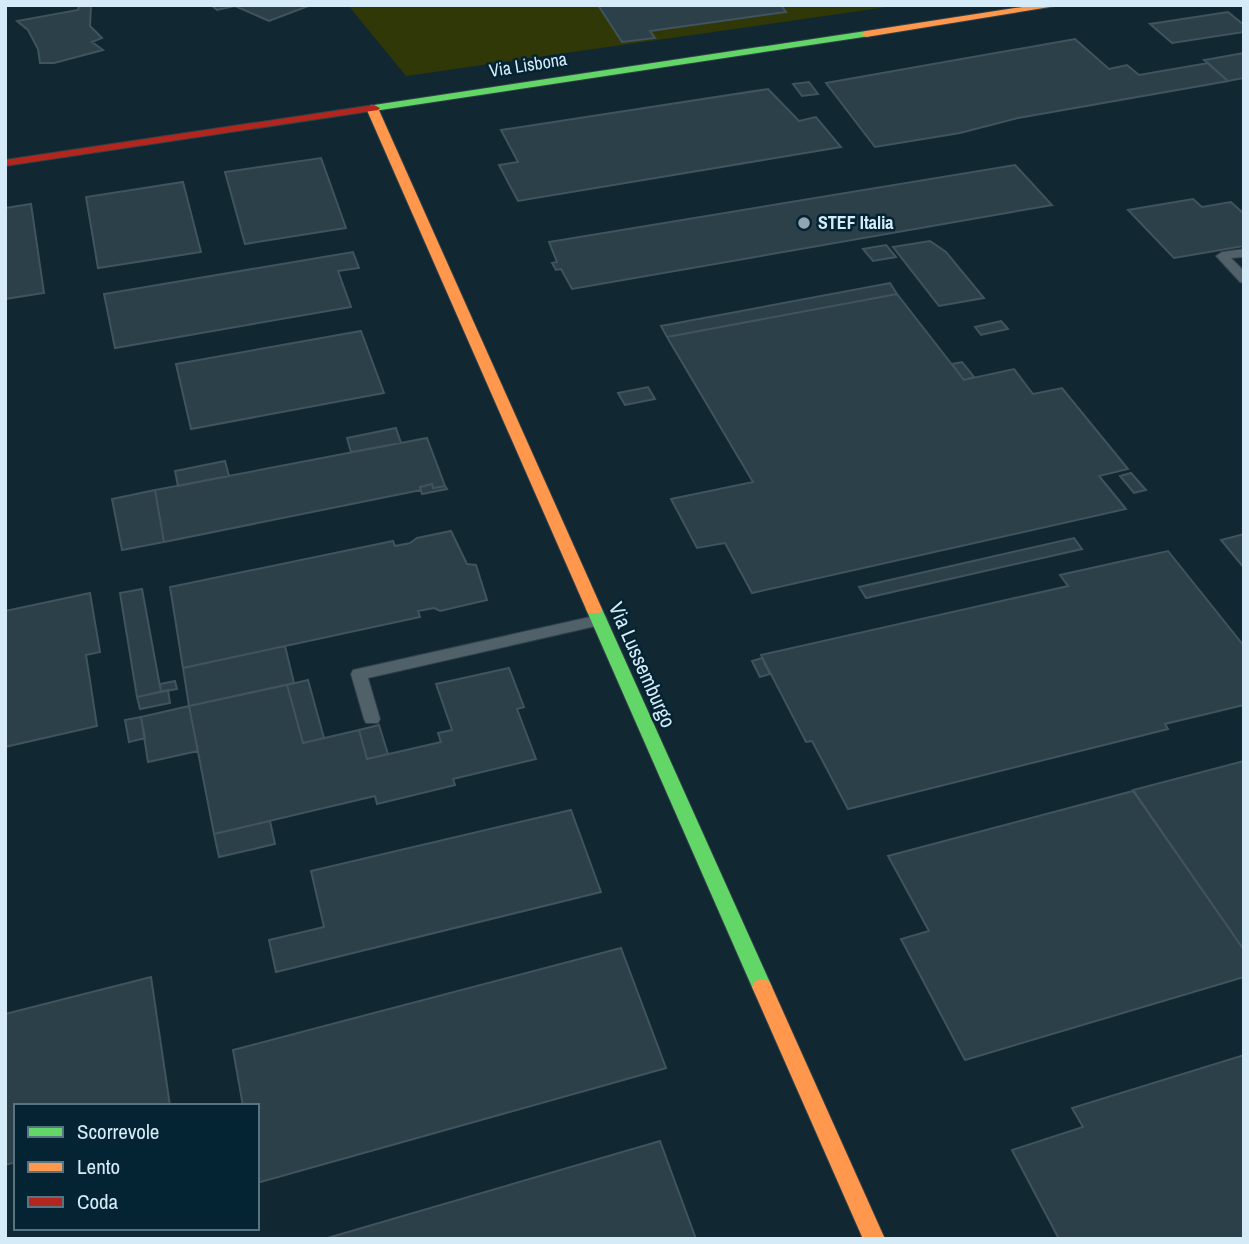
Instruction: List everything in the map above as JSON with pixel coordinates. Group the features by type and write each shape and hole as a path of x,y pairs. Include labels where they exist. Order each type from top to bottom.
{"street":[{"name":"Via Lisbona","path":"5,163 1057,5"},
{"name":"Via Lussemburgo","path":"372,108 874,1239"}],"lane":[{"path":"1244,253 1222,256 1244,279"},
{"path":"372,719 359,674 599,620"}],"green space":[{"path":"348,5 901,5 406,76"}],"building":[{"path":"79,5 91,5 90,26 102,38 92,42 103,50 54,63 40,63 38,49 28,30 17,21 78,10"},
{"path":"211,5 311,5 269,21 235,6 217,10"},
{"path":"598,5 781,5 786,12 650,31 655,38 622,42"},
{"path":"1228,12 1244,25 1244,32 1172,43 1150,24"},
{"path":"1075,39 1109,69 1127,65 1139,75 1208,63 1228,81 1018,118 960,133 875,147 826,83"},
{"path":"1244,53 1244,78 1228,81 1204,60"},
{"path":"809,82 818,94 802,96 793,84"},
{"path":"768,89 799,121 816,117 841,147 518,201 499,165 518,162 501,130"},
{"path":"321,158 346,228 245,244 225,172"},
{"name":"STEF Italia","path":"1015,165 1052,205 572,289 561,269 556,270 552,263 557,262 549,242"},
{"path":"183,182 201,252 98,268 86,197"},
{"path":"1193,199 1202,207 1231,202 1244,214 1244,246 1174,258 1128,210"},
{"path":"31,204 44,293 5,299 5,208"},
{"path":"930,241 946,252 984,298 939,306 893,247"},
{"path":"886,245 896,257 873,261 863,249"},
{"path":"353,252 359,268 338,271 351,307 115,348 104,294"},
{"path":"890,283 897,294 667,337 661,326"},
{"path":"897,294 964,380 1014,369 1033,394 1062,388 1128,469 1099,476 1126,509 752,593 725,543 697,548 671,499 753,482 667,337"},
{"path":"1001,321 1008,329 981,335 975,327"},
{"path":"361,331 384,393 191,429 176,364"},
{"path":"962,362 974,377 964,380 952,364"},
{"path":"648,387 655,399 625,405 618,393"},
{"path":"396,428 401,443 351,452 347,438"},
{"path":"427,438 445,486 433,488 432,484 420,487 421,490 164,542 155,490"},
{"path":"225,461 229,476 178,486 175,471"},
{"path":"1131,473 1146,490 1134,493 1120,476"},
{"path":"432,484 433,488 445,486 447,489 422,494 420,487"},
{"path":"155,490 164,542 122,550 112,499"},
{"path":"451,531 467,564 476,565 487,600 440,611 434,608 418,611 420,617 183,668 170,587 393,541 395,546"},
{"path":"1244,534 1244,568 1221,540"},
{"path":"1074,538 1082,549 866,598 859,587"},
{"path":"1168,551 1244,646 1244,705 1165,724 1168,729 848,809 812,741 806,742 761,655 1068,586 1060,575"},
{"path":"142,589 161,692 137,697 120,593"},
{"path":"90,593 100,652 86,655 97,726 5,747 5,611"},
{"path":"285,646 294,683 189,706 183,668"},
{"path":"762,658 770,674 760,677 752,661"},
{"path":"509,668 524,707 517,709 536,759 453,779 455,785 377,804 375,796 214,834 189,706 287,685 303,743 359,730 367,759 441,742 438,733 452,730 436,684"},
{"path":"308,680 324,738 303,743 287,685"},
{"path":"175,681 177,689 161,692 160,684"},
{"path":"168,690 170,703 140,709 137,697"},
{"path":"189,706 198,751 148,762 141,717"},
{"path":"141,717 145,738 129,742 125,720"},
{"path":"379,725 388,754 367,759 359,730"},
{"path":"1244,761 1244,950 1133,790"},
{"path":"1133,791 1244,950 1244,977 965,1060 901,939 929,931 888,856"},
{"path":"571,810 601,892 276,972 269,940 324,927 311,871"},
{"path":"270,821 275,844 219,857 214,834"},
{"path":"621,948 666,1068 259,1182 259,1104 243,1104 233,1050"},
{"path":"151,977 170,1104 14,1104 14,1163 5,1165 5,1014"},
{"path":"1244,1055 1244,1239 1059,1239 1012,1150 1083,1127 1072,1108"},
{"path":"660,1141 696,1239 324,1239"}],"traffic: fast":[{"path":"374,108 866,34"},
{"path":"594,609 762,987"}],"traffic: slow":[{"path":"866,34 1057,5"},
{"path":"372,108 594,609"},
{"path":"762,987 874,1239"}],"traffic: jam":[{"path":"5,163 374,108"}],"place":[{"name":"STEF Italia","path":"804,223"}]}
